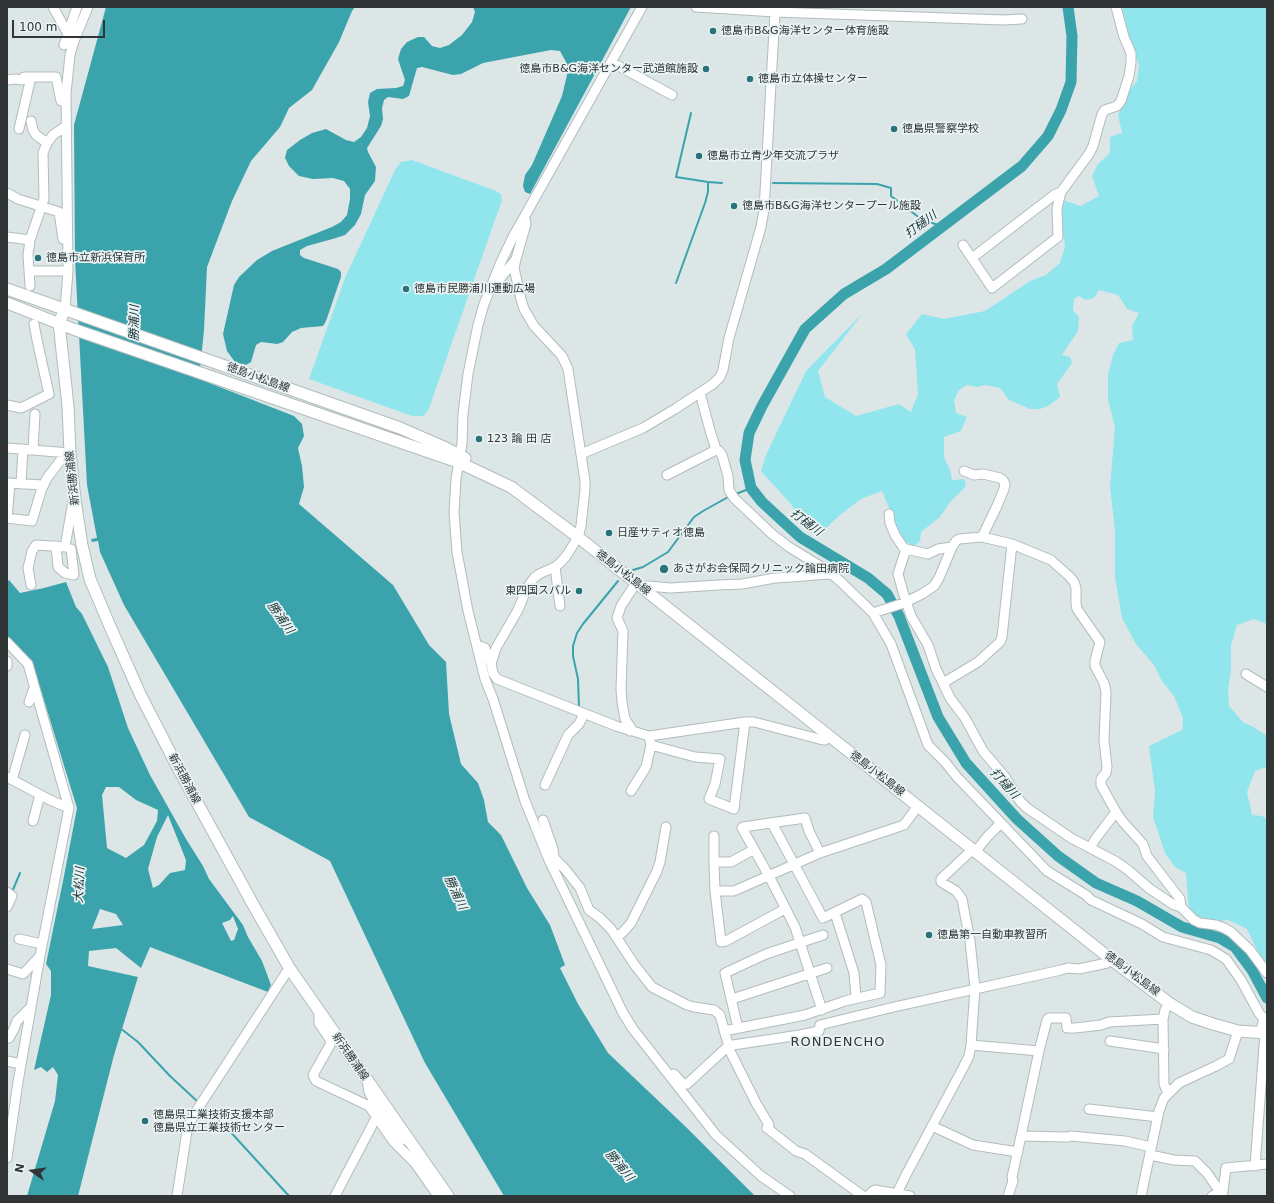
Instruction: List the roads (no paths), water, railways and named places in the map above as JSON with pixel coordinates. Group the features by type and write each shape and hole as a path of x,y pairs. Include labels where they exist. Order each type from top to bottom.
{"main road":[{"name":"徳島小松島線","path":"7,290 400,428 444,452 475,464 526,497 578,537 1112,960 1169,1003 1192,1017 1213,1024 1238,1031 1264,1033"},
{"name":"徳島小松島線","path":"7,302 73,328 444,452"},
{"name":"新浜勝浦線","path":"69,311 59,323 68,406 74,497 73,547 90,579 140,694 177,766 290,969 448,1196"}],"street":[{"path":"53,7 68,34"},
{"path":"64,45 77,7"},
{"path":"69,311 66,126 68,68 74,41 88,7"},
{"path":"642,7 510,243 490,289 478,325 468,374 462,443 454,492 457,552 468,611 485,679 490,690 524,801 624,1013 633,1029 716,1135 761,1176 790,1196"},
{"path":"696,7 775,12 996,20 1022,19"},
{"path":"963,245 992,288 1058,236 1057,208 1061,192 1090,154 1102,114 1105,110 1117,106 1121,101 1129,76 1131,53 1124,37 1116,7"},
{"path":"581,454 643,428 713,384 723,370 729,338 761,227 764,210 775,12"},
{"path":"611,62 672,95"},
{"path":"7,80 22,80 24,77 56,77 61,101 66,103"},
{"path":"17,124 30,77"},
{"path":"31,121 36,135 47,143"},
{"path":"30,286 28,255 30,240 44,199 43,153 47,143 53,135 66,126"},
{"path":"972,258 1054,195 1061,192"},
{"path":"7,193 18,199 59,212 64,244 68,246"},
{"path":"490,690 496,648 518,610 528,588 534,578 539,574 555,567 566,555 578,537 581,526 585,489 568,369 562,356 534,326 520,299 515,273 516,259 526,224 524,218"},
{"path":"7,237 30,240"},
{"path":"490,289 494,286 502,273 516,259"},
{"path":"30,271 68,271"},
{"path":"7,405 22,408 49,394 34,324"},
{"path":"700,393 715,449 722,455 730,490 734,498 772,534 789,547 820,566 828,574"},
{"path":"33,450 35,414"},
{"path":"7,448 70,453"},
{"path":"21,484 23,449"},
{"path":"667,475 712,452 715,449"},
{"path":"44,485 9,483 7,518 32,521 44,485 60,462 70,453"},
{"path":"964,471 974,475 983,474 1004,480 1004,490 982,538"},
{"path":"56,546 58,567 65,573 74,574 74,497"},
{"path":"889,514 890,523 895,535 906,549 928,554 938,548 952,547"},
{"path":"875,612 905,603 934,586 952,547 959,539 982,538 1012,544 1051,560 1070,577 1076,588 1077,609 1100,642 1094,661 1104,683 1106,692 1104,740 1107,767 1106,773 1101,779 1101,785 1116,812 1143,844 1147,856 1180,899 1182,907"},
{"path":"943,683 978,662 1000,642 1002,637 1012,544"},
{"path":"31,585 28,568 30,556 36,545 73,547"},
{"path":"906,549 898,574 905,603 928,646 950,698 965,718 983,751 1005,777 1020,801 1032,812 1071,838 1115,861 1150,889 1174,904 1182,907 1194,920 1200,923 1216,925 1231,932 1250,950 1267,973"},
{"path":"555,567 560,606"},
{"path":"630,731 631,728 625,719 622,702 623,631 618,618 621,606 638,585 670,588 742,584 775,578 792,578 828,574 833,575 875,612 891,644 928,745 1047,871 1086,895 1091,900 1142,924 1164,937 1211,950 1226,959 1241,980 1259,1013 1264,1019 1255,1166"},
{"path":"7,642 28,664 69,808 10,1115 7,1158"},
{"path":"477,645 485,648 492,669 497,679 502,682 542,696 584,714 630,731 650,741 695,757 720,759 715,784 709,800 734,809 745,722"},
{"path":"7,661 7,666"},
{"path":"1246,674 1267,687"},
{"path":"28,702 34,688"},
{"path":"545,785 568,735 579,724 584,714"},
{"path":"650,741 745,722 754,722 819,740 825,740 828,736"},
{"path":"25,735 10,779 69,808"},
{"path":"631,792 646,767 650,741"},
{"path":"33,821 40,795"},
{"path":"715,891 734,891 820,853 904,825 918,806"},
{"path":"1090,848 1116,812"},
{"path":"820,853 809,831 805,818 742,827 795,927 822,1010"},
{"path":"543,820 553,849 552,859"},
{"path":"724,1030 794,1018 856,998 880,993 881,965 866,902 862,899 823,918 773,823"},
{"path":"898,1195 901,1183 969,1056 971,1045 975,988 970,941 962,899 956,891 941,882 941,879 974,851 1001,823"},
{"path":"617,937 630,923 657,871 666,827"},
{"path":"714,836 715,891 721,942 726,941 785,909"},
{"path":"714,862 731,862 753,850"},
{"path":"552,859 565,869 580,888 589,910 606,924 617,937 634,964 652,987 694,1008 714,1010 720,1015 729,1046 768,1123 769,1126 767,1128 796,1151 804,1154 863,1196"},
{"path":"7,892 12,896 7,907"},
{"path":"835,913 853,968 856,998"},
{"path":"738,1028 725,973 766,954 823,934"},
{"path":"19,939 42,944"},
{"path":"7,969 23,974 40,956"},
{"path":"669,1075 674,1074 683,1084 686,1084 729,1046 819,1031 820,1025 975,988 1061,970 1086,968 1107,963 1112,960"},
{"path":"732,999 827,968"},
{"path":"177,1196 187,1131 193,1116 277,986 290,969"},
{"path":"1168,1093 1164,1084 1163,1019 1165,1010 1169,1003"},
{"path":"7,1038 9,1038 17,1022 31,1007"},
{"path":"318,1011 319,1023 331,1041 313,1075 316,1081 369,1106 401,1138 411,1142"},
{"path":"1008,1196 1013,1180 1012,1177 1038,1052 1047,1020 1049,1018 1066,1018 1068,1028 1075,1028 1101,1025 1108,1022 1163,1019"},
{"path":"7,1020 17,1022"},
{"path":"1141,1196 1161,1103 1168,1093 1179,1083 1229,1059 1238,1031"},
{"path":"1110,1042 1164,1049"},
{"path":"971,1045 1038,1052"},
{"path":"7,1061 21,1064"},
{"path":"368,1082 369,1092 382,1127 393,1141 415,1163 438,1196"},
{"path":"1089,1109 1158,1117"},
{"path":"335,1196 378,1115"},
{"path":"932,1126 973,1145 1018,1152"},
{"path":"1021,1136 1078,1137 1125,1141 1174,1160 1196,1161 1203,1168 1218,1195 1223,1191 1226,1168 1267,1164"},
{"path":"868,1196 875,1190 910,1196"}],"water":[{"name":"勝浦川","path":"106,7 355,7 339,42 312,90 289,108 280,127 251,161 232,201 207,267 204,330 199,379 294,416 302,424 304,436 298,448 302,466 304,487 299,504 393,585 429,645 446,662 449,714 461,764 478,783 484,800 488,822 501,835 527,888 550,925 565,965 560,968 578,1004 608,1053 687,1128 755,1196 504,1196 425,1063 330,861 249,817 124,605 100,552 98,541 92,542 91,539 97,538 87,485 75,260 74,125"},
{"path":"473,7 631,7 530,194 525,192 523,186 525,175 532,165 562,96 567,75 566,62 560,51 551,50 483,63 461,74 453,75 422,67 417,68 409,96 403,99 388,97 384,100 381,126 367,148 376,167 375,181 365,195 361,214 355,225 345,235 307,246 300,250 300,255 304,258 338,269 341,272 341,277 323,326 301,328 292,332 283,342 277,344 261,342 256,345 251,362 246,365 235,362 227,351 223,334 234,285 239,277 257,260 272,251 332,227 341,222 347,215 350,189 344,181 333,178 313,179 299,176 289,166 285,158 287,150 312,133 326,129 346,140 354,142 361,137 367,128 370,116 368,102 370,93 377,89 403,86 405,80 398,59 401,49 407,42 418,37 424,37 432,46 440,48 449,45 462,35 472,22 475,12"},
{"name":"大松川","path":"9,580 20,593 66,582 76,607 82,614 108,667 128,728 150,775 209,879 243,925 262,961 271,985 268,992 150,947 141,968 116,948 89,951 88,966 138,977 114,1055 78,1196 27,1196 55,1101 58,1075 53,1067 47,1072 41,1067 34,1070 51,995 51,971 46,964 77,808 32,661 7,636 7,582","holes":["106,787 119,787 136,800 158,810 157,821 144,845 126,858 107,848 102,795","168,815 186,860 185,870 170,873 159,885 153,888 148,869 157,837","100,909 116,914 123,925 92,929","233,916 238,929 234,940 231,941 222,923 230,920"]}],"waterway":[{"name":"打樋川","path":"1068,7 1072,36 1071,82 1061,110 1048,136 1022,166 886,269 844,294 805,329 762,406 749,433 745,460 751,488 762,502 800,537 868,578 887,594 899,616 938,717 966,763 1017,819 1058,856 1096,883 1137,901 1182,927 1220,938 1235,947 1252,970 1267,998"},
{"path":"691,113 676,177 722,183"},
{"path":"676,283 705,203 708,192 708,182"},
{"path":"773,183 877,184 891,188 891,196 921,219 941,226"},
{"path":"736,494 751,488"},
{"path":"633,570 643,567 668,552 694,517 730,496"},
{"path":"579,708 578,679 573,656 573,646 577,633 583,624 618,581"},
{"path":"12,892 20,873"},
{"path":"120,1028 138,1042 170,1076 198,1102"},
{"path":"203,1106 226,1127 289,1196"}],"place":[{"name":"徳島市B&G海洋センター体育施設","path":"713,31"},
{"name":"徳島市B&G海洋センター武道館施設","path":"706,69"},
{"name":"徳島市立体操センター","path":"750,79"},
{"name":"徳島県警察学校","path":"894,129"},
{"name":"徳島市立青少年交流プラザ","path":"699,156"},
{"name":"徳島市B&G海洋センタープール施設","path":"734,206"},
{"name":"徳島市立新浜保育所","path":"38,258"},
{"name":"徳島市民勝浦川運動広場","path":"406,289"},
{"name":"123 論 田 店","path":"479,439"},
{"name":"日産サティオ徳島","path":"609,533"},
{"name":"あさがお会保岡クリニック論田病院","path":"664,569"},
{"name":"東四国スバル","path":"579,591"},
{"name":"徳島第一自動車教習所","path":"929,935"},
{"name":"徳島県工業技術支援本部 徳島県立工業技術センター","path":"145,1121"}],"district":[{"name":"RONDENCHO","path":"838,1043"}]}
